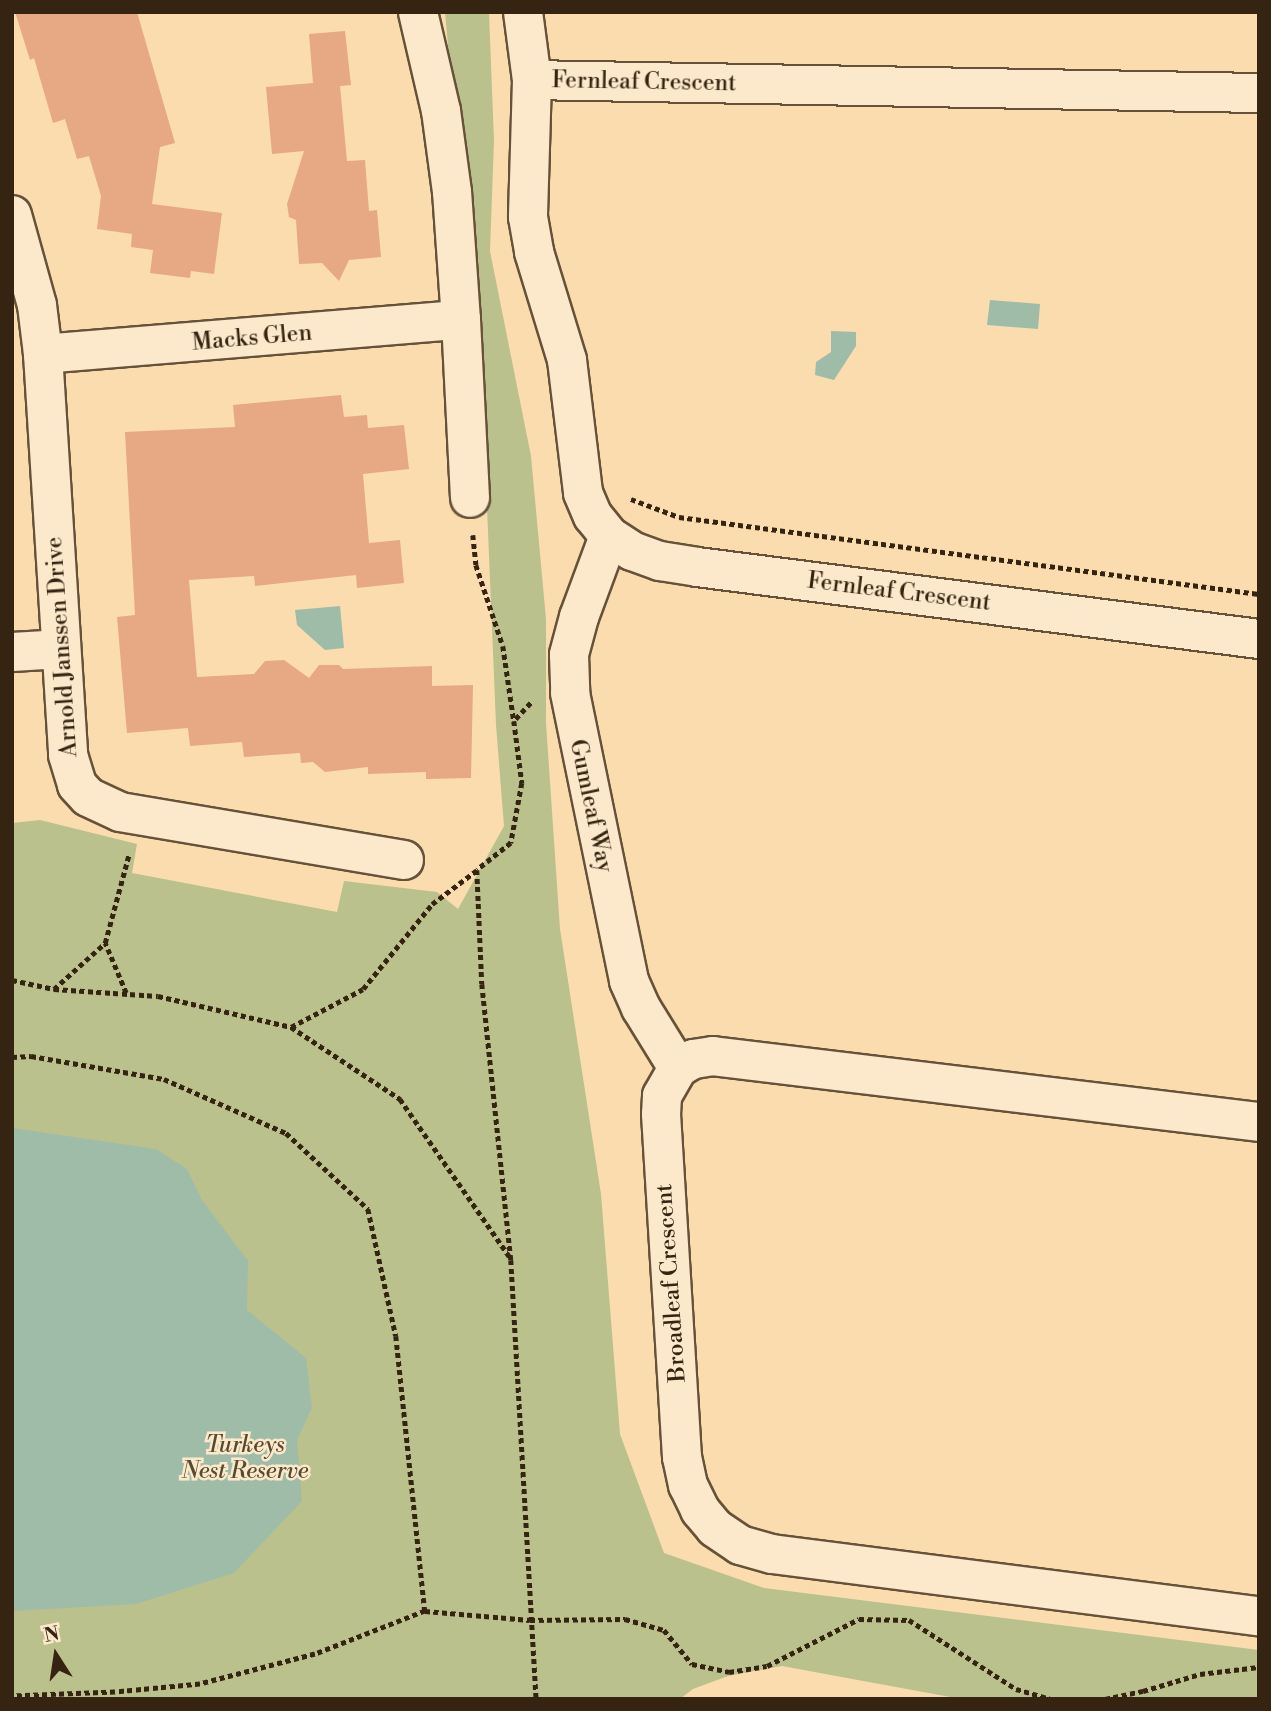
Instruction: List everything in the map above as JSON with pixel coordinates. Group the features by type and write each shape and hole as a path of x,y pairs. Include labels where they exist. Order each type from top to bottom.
{"street":[{"path":"418,12 440,111 452,192 470,498"},
{"path":"523,12 532,80"},
{"name":"Fernleaf Crescent","path":"1259,93 532,80 528,217 534,252 567,360 574,396 583,493 601,526 632,551 660,561 1259,639"},
{"name":"Arnold Janssen Drive","path":"12,215 37,305 43,354 71,772 88,797 102,806 139,816 404,860"},
{"name":"Macks Glen","path":"43,354 461,320"},
{"name":"Gumleaf Way","path":"601,526 569,655 569,693 629,981 641,1008 678,1068"},
{"path":"12,652 61,649"},
{"path":"678,1068 693,1059 735,1057 1259,1122"},
{"name":"Broadleaf Crescent","path":"678,1068 662,1096 661,1114 682,1457 688,1485 700,1510 715,1528 740,1545 772,1554 1259,1616"}],"path":[{"path":"601,526 621,495 679,517 1259,594"},
{"path":"291,1027 363,989 432,904 511,844 522,783 503,646 476,565 470,498"},
{"path":"514,722 538,697"},
{"path":"54,989 105,943 139,816"},
{"path":"477,870 482,984 511,1259 536,1699"},
{"path":"105,943 126,993"},
{"path":"12,981 54,989 158,996 291,1027 400,1099 511,1259"},
{"path":"12,1057 31,1056 164,1079 286,1133 368,1209 396,1336 425,1611"},
{"path":"12,1696 115,1692 200,1684 315,1654 425,1611 530,1620 625,1619 664,1630 692,1664 729,1672 766,1666 859,1619 909,1620 1016,1689 1050,1699"},
{"path":"1105,1699 1200,1674 1259,1667"}],"green space":[{"name":"Turkeys Nest Reserve","path":"445,12 489,12 494,141 490,251 531,456 546,619 546,723 560,929 601,1194 620,1434 664,1553 764,1588 1259,1650 1259,1699 961,1699 782,1666 728,1676 693,1689 680,1699 12,1699 12,823 40,820 137,844 132,873 337,912 344,881 437,892 458,909 504,826 496,725 485,459"}],"shaded area":[{"path":"990,300 1040,304 1038,329 987,325"},
{"path":"831,331 856,332 856,346 834,380 815,375 816,362 831,352"},
{"path":"340,606 344,648 325,650 297,625 295,610"},
{"path":"12,1128 156,1149 187,1169 202,1200 248,1261 247,1310 306,1358 312,1408 297,1440 302,1501 234,1573 136,1604 12,1611"}],"building":[{"path":"15,12 137,12 175,143 160,147 152,204 222,213 214,274 191,271 190,278 150,273 153,250 131,247 132,234 97,229 101,196 89,156 77,159 65,119 53,123 34,58 30,60"},
{"path":"345,31 351,85 340,86 347,161 365,160 369,211 377,210 381,257 349,260 339,281 322,263 299,264 296,220 289,217 287,204 304,151 272,154 266,87 313,83 309,34"},
{"path":"341,395 344,417 367,415 368,428 404,425 409,469 363,474 369,543 400,540 404,583 357,588 356,575 255,586 254,576 189,580 197,677 254,674 265,661 284,660 309,678 319,665 339,665 343,669 432,666 432,686 473,685 471,778 426,779 426,772 368,774 368,767 325,772 313,762 301,763 300,753 244,757 242,742 190,746 188,728 127,733 117,617 135,615 125,432 235,427 233,405"}]}
